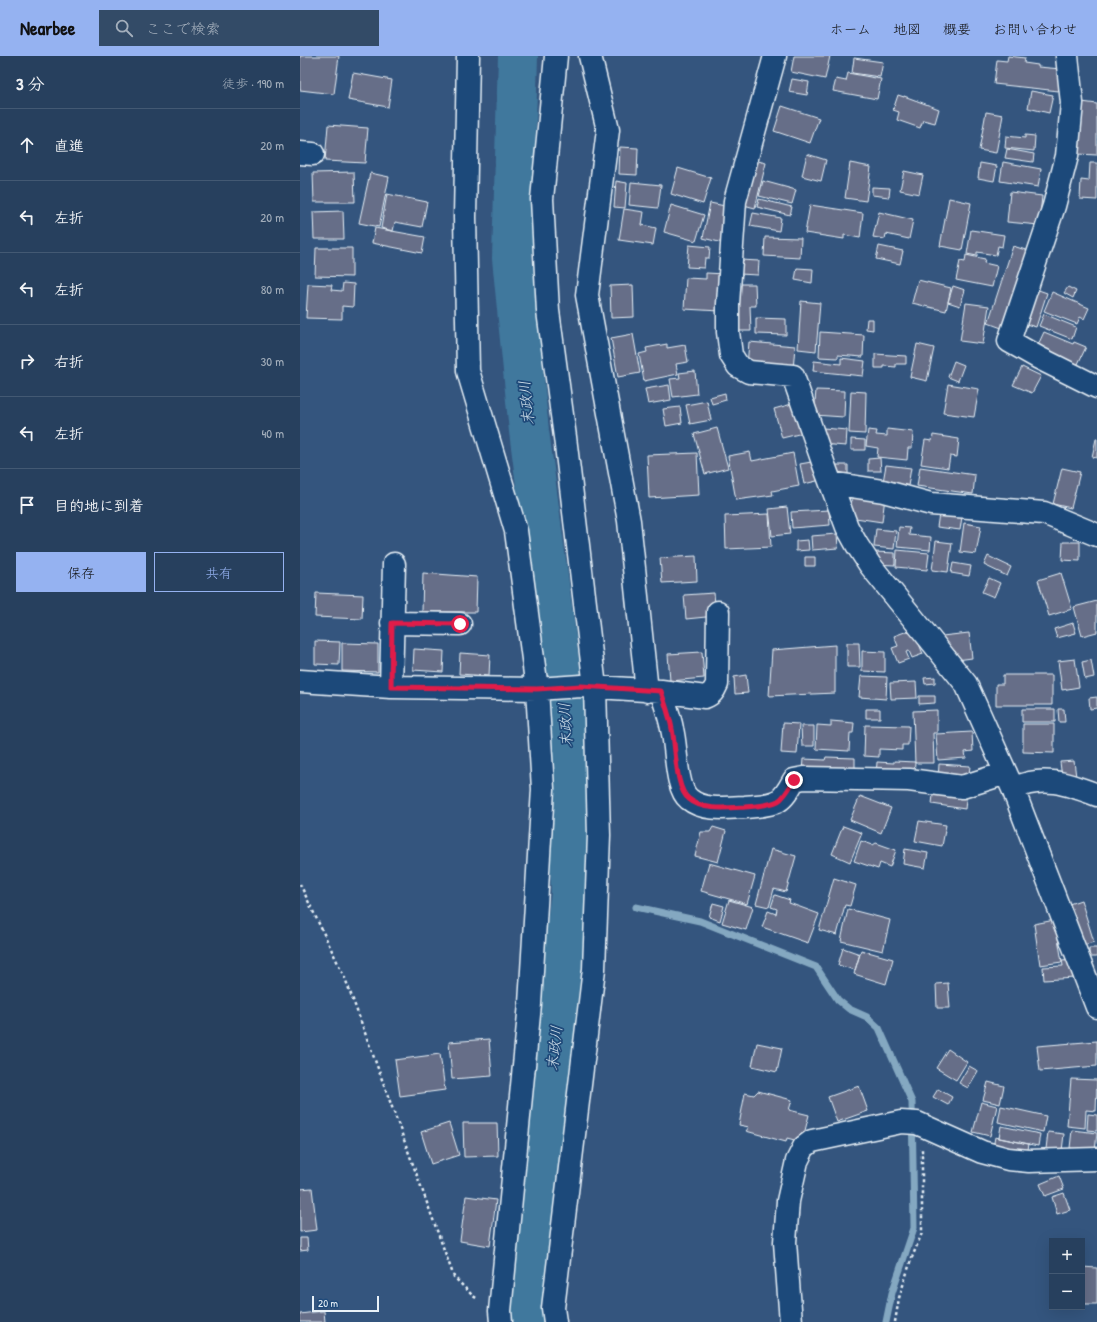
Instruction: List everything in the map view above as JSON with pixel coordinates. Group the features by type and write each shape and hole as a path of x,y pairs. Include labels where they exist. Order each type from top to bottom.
{"street":[{"path":"468,56 465,217 468,371 516,531 541,689 543,789 530,1004 500,1317"},
{"path":"554,1322 554,1308 594,968 599,835 588,687 565,437 548,311 542,199 556,56"},
{"path":"590,56 608,130 588,295 628,520 654,691 673,730 679,783 683,793 688,799 697,804 708,807 734,808 758,806 778,801 785,794 794,780 804,778 909,780 962,787 1009,781 1028,783 1049,781 1097,795"},
{"path":"775,56 735,201 728,304 728,332 731,355 738,366 749,372 793,376 847,527 857,546 870,565 966,684 1009,781 1093,986 1097,1007"},
{"path":"1067,56 1072,103 1067,156 1054,206 1009,341 1097,387"},
{"path":"831,483 883,491 930,504 1044,513 1097,535"},
{"path":"391,687 394,564"},
{"path":"300,681 391,687 541,689 588,687 654,691 705,697 711,695 717,684 718,612"},
{"path":"392,623 460,624"},
{"path":"791,1322 785,1242 788,1201 797,1161 804,1147 812,1141 901,1122 915,1123 982,1152 1008,1159 1097,1159"}],"path":[{"path":"300,884 345,978 454,1277 473,1296 500,1317"},
{"path":"895,1322 899,1298 922,1232 922,1131 915,1123"}],"building":[{"path":"300,56 339,56 334,94 300,90"},
{"path":"794,56 830,56 825,79 791,72"},
{"path":"1008,56 1025,58 1024,63 1038,65 1038,67 1061,69 1059,91 994,84 997,60 1007,61"},
{"path":"854,58 883,62 880,77 852,73"},
{"path":"353,73 392,80 388,107 348,100"},
{"path":"848,73 881,79 877,99 833,91 836,79 846,81"},
{"path":"792,79 809,82 807,95 789,92"},
{"path":"1031,91 1053,95 1049,113 1028,108"},
{"path":"898,95 939,109 935,123 923,120 920,128 897,120 899,112 893,110"},
{"path":"1082,102 1097,104 1097,155 1078,154"},
{"path":"782,106 819,118 810,143 774,131"},
{"path":"986,112 1003,115 996,153 979,150"},
{"path":"328,125 368,128 365,163 325,161"},
{"path":"1025,135 1035,136 1034,151 1005,148 1006,136 1025,138"},
{"path":"620,147 638,148 637,175 619,174"},
{"path":"1007,149 1034,154 1033,162 1005,158"},
{"path":"807,154 826,160 821,181 802,176"},
{"path":"750,159 766,163 755,208 740,204"},
{"path":"1003,162 1041,169 1038,187 1000,181"},
{"path":"850,163 871,167 866,201 845,198"},
{"path":"980,163 997,166 994,181 978,178"},
{"path":"1090,163 1097,163 1097,200 1080,199 1081,180 1089,181"},
{"path":"678,168 711,178 703,204 671,194"},
{"path":"904,171 923,175 919,194 900,190"},
{"path":"354,172 355,202 314,202 313,173"},
{"path":"370,173 389,177 379,227 359,223"},
{"path":"616,181 627,183 625,208 614,207"},
{"path":"763,181 796,190 792,204 759,196"},
{"path":"631,182 661,185 658,208 629,205"},
{"path":"872,187 890,188 889,197 872,195"},
{"path":"1010,192 1042,196 1039,225 1007,222"},
{"path":"387,194 427,202 422,227 395,222 393,231 381,228"},
{"path":"949,198 971,203 962,250 940,246"},
{"path":"759,199 792,207 790,215 757,207"},
{"path":"710,203 730,207 723,243 703,238"},
{"path":"671,205 704,215 696,241 664,232"},
{"path":"810,205 863,213 860,238 844,235 844,239 805,233"},
{"path":"624,209 644,212 642,225 656,228 653,245 619,240"},
{"path":"343,211 344,239 314,239 313,212"},
{"path":"879,212 913,220 909,239 886,234 885,239 873,237"},
{"path":"753,213 781,218 779,231 750,226"},
{"path":"375,228 425,237 422,253 372,243"},
{"path":"971,230 1004,235 1002,247 998,246 996,255 977,252 977,256 967,254"},
{"path":"765,237 801,238 800,258 764,256"},
{"path":"689,245 710,247 709,258 705,258 704,268 687,267"},
{"path":"879,246 903,251 900,264 876,259"},
{"path":"1013,246 1032,252 1007,330 988,323"},
{"path":"316,248 352,248 352,277 315,276"},
{"path":"966,255 985,259 984,263 997,266 992,287 956,280 960,261 965,262"},
{"path":"740,260 759,261 758,275 739,274"},
{"path":"797,268 813,269 812,283 795,280"},
{"path":"706,273 725,274 720,311 684,309 686,278 706,279"},
{"path":"918,280 951,288 946,311 912,303"},
{"path":"343,283 354,284 353,307 342,306 342,319 306,318 308,284 332,285 331,290 342,291"},
{"path":"735,284 755,284 756,306 750,306 751,331 732,331"},
{"path":"633,285 634,317 611,318 610,286"},
{"path":"953,286 965,290 960,306 948,302"},
{"path":"1030,287 1047,293 1036,327 1019,322"},
{"path":"1068,287 1076,291 1073,298 1064,293"},
{"path":"1052,292 1089,308 1084,319 1080,317 1077,324 1044,311"},
{"path":"801,301 820,303 816,351 798,349"},
{"path":"966,303 989,306 983,344 960,341"},
{"path":"1044,314 1076,327 1072,339 1039,326"},
{"path":"756,318 786,319 786,335 756,334"},
{"path":"867,319 873,319 873,330 866,329"},
{"path":"820,332 864,335 863,357 838,355 838,358 819,357"},
{"path":"1044,332 1073,344 1074,342 1086,347 1077,366 1037,347"},
{"path":"633,334 640,373 618,377 611,338"},
{"path":"749,342 795,346 793,370 747,366"},
{"path":"667,344 667,348 685,345 688,362 676,364 678,374 644,381 639,354 647,352 646,348"},
{"path":"917,344 934,348 927,381 910,377"},
{"path":"875,354 906,356 906,364 896,364 896,367 884,366 884,368 875,368"},
{"path":"841,358 865,361 863,376 813,371 814,361 841,364"},
{"path":"954,361 964,365 958,381 948,377"},
{"path":"1022,367 1041,376 1032,393 1013,385"},
{"path":"695,371 697,394 673,397 670,379 680,378 679,373"},
{"path":"948,384 979,389 974,417 943,413"},
{"path":"669,385 671,400 648,404 645,389"},
{"path":"816,390 845,391 844,417 814,415"},
{"path":"851,391 866,392 865,434 849,433"},
{"path":"725,393 726,400 712,404 710,397"},
{"path":"707,401 711,420 690,424 686,405"},
{"path":"799,402 807,432 782,438 774,409"},
{"path":"680,407 682,423 666,426 663,409"},
{"path":"717,428 728,468 705,474 694,434"},
{"path":"823,428 847,430 846,446 821,444"},
{"path":"887,429 913,432 912,448 908,448 907,460 877,457 878,448 866,446 868,430 877,431 876,435 887,436"},
{"path":"933,435 959,439 957,457 950,456 948,468 921,464 925,440 932,441"},
{"path":"851,439 865,440 865,450 851,450"},
{"path":"1097,439 1097,458 1092,457"},
{"path":"750,452 752,461 793,453 799,486 772,491 773,495 736,500 728,456"},
{"path":"697,453 699,495 649,498 647,455"},
{"path":"880,458 881,471 868,471 868,459"},
{"path":"817,461 821,480 804,484 800,464"},
{"path":"835,465 848,465 848,478 835,479"},
{"path":"886,465 911,468 908,486 883,482"},
{"path":"920,467 975,475 973,494 917,486"},
{"path":"1062,468 1080,472 1071,508 1053,504"},
{"path":"853,493 885,497 882,522 849,517"},
{"path":"787,507 790,534 772,536 769,509"},
{"path":"940,507 963,510 960,530 937,527"},
{"path":"829,510 830,525 792,528 791,512"},
{"path":"769,514 771,547 726,549 725,516"},
{"path":"964,523 981,526 976,554 960,552"},
{"path":"899,527 910,528 909,535 931,537 930,550 897,547"},
{"path":"876,529 896,531 894,549 874,547"},
{"path":"837,534 838,548 812,550 811,536"},
{"path":"808,540 809,550 796,551 796,541"},
{"path":"936,541 952,543 948,572 932,570"},
{"path":"1063,542 1080,542 1080,561 1062,560"},
{"path":"897,550 929,553 927,570 896,567"},
{"path":"874,552 895,553 895,565 873,564"},
{"path":"696,556 697,581 662,583 660,558"},
{"path":"988,556 1011,567 1007,576 984,565"},
{"path":"805,557 815,557 815,566 805,566"},
{"path":"953,563 971,566 969,576 951,573"},
{"path":"423,573 477,577 476,612 422,612"},
{"path":"1061,573 1072,609 1049,616 1038,580"},
{"path":"989,578 1000,583 994,597 982,592"},
{"path":"316,593 363,595 362,619 315,617"},
{"path":"714,593 716,616 686,619 684,595"},
{"path":"1097,601 1097,632 1082,636 1074,607"},
{"path":"1073,623 1076,633 1057,638 1054,629"},
{"path":"913,629 923,654 912,658 909,651 906,652 909,659 898,663 892,648 898,646 894,636"},
{"path":"969,633 972,658 957,660 955,651 944,653 942,636"},
{"path":"315,641 340,642 339,665 315,664"},
{"path":"342,643 378,644 378,672 342,671"},
{"path":"847,643 859,643 860,667 847,667"},
{"path":"835,645 835,693 769,696 772,650"},
{"path":"414,649 444,651 443,672 413,670"},
{"path":"862,651 885,652 885,672 862,671"},
{"path":"702,652 704,678 670,681 668,654"},
{"path":"460,653 490,655 489,676 459,674"},
{"path":"1075,659 1079,687 1062,690 1058,661"},
{"path":"1091,660 1094,677 1085,679 1082,662"},
{"path":"746,675 748,693 735,694 734,677"},
{"path":"1003,675 1052,675 1052,705 996,705 996,684 1003,684"},
{"path":"861,676 887,677 886,699 859,697"},
{"path":"935,677 935,683 925,684 924,678"},
{"path":"916,682 917,698 891,699 890,683"},
{"path":"919,696 935,696 935,703 919,704"},
{"path":"1097,697 1097,708 1090,709 1089,698"},
{"path":"866,709 880,709 880,718 866,718"},
{"path":"1022,709 1055,709 1055,722 1022,722"},
{"path":"1058,709 1064,709 1065,722 1059,722"},
{"path":"937,710 937,733 933,733 934,763 915,763 913,711"},
{"path":"831,721 854,723 853,733 850,733 849,751 816,749 817,725 831,726"},
{"path":"783,723 799,724 797,754 781,753"},
{"path":"1023,724 1054,724 1054,753 1023,752"},
{"path":"865,725 909,726 908,745 902,745 902,750 879,749 879,757 864,756"},
{"path":"801,726 814,726 814,746 802,746"},
{"path":"972,732 973,751 965,752 966,758 938,760 936,734"},
{"path":"826,757 855,758 855,777 802,772 803,759 825,760"},
{"path":"894,761 915,762 914,777 876,776 877,762 894,763"},
{"path":"1074,761 1076,777 1062,778 1060,762"},
{"path":"939,764 970,766 968,782 938,780"},
{"path":"934,786 967,790 965,809 932,804"},
{"path":"860,796 891,808 881,833 850,820"},
{"path":"919,821 946,825 942,846 915,841"},
{"path":"843,826 862,833 850,862 832,854"},
{"path":"713,827 726,831 718,862 695,856 701,832 710,832"},
{"path":"861,841 873,845 876,843 896,850 890,867 880,863 878,869 854,861"},
{"path":"771,849 796,856 786,892 774,889 769,907 756,904"},
{"path":"905,849 928,853 925,868 903,864"},
{"path":"709,863 755,876 747,904 701,891"},
{"path":"834,878 856,885 850,906 845,905 837,935 819,930"},
{"path":"775,895 790,900 789,903 819,914 808,943 762,927 768,911 776,914 777,909 771,907"},
{"path":"729,900 753,907 746,930 722,923"},
{"path":"1081,900 1094,942 1080,946 1066,905"},
{"path":"713,903 724,906 720,921 709,917"},
{"path":"848,909 890,920 883,951 841,941"},
{"path":"1055,920 1062,962 1040,965 1034,924"},
{"path":"843,948 860,954 855,970 838,965"},
{"path":"1089,948 1097,948 1097,957 1089,957"},
{"path":"861,950 893,959 886,984 854,974"},
{"path":"1073,959 1075,978 1044,980 1043,967 1063,966 1062,960"},
{"path":"948,983 950,1008 937,1008 936,984"},
{"path":"489,1039 492,1076 452,1079 449,1042"},
{"path":"1097,1041 1097,1066 1040,1071 1037,1046"},
{"path":"757,1043 782,1048 777,1072 752,1066"},
{"path":"948,1049 967,1062 956,1080 936,1068"},
{"path":"440,1054 445,1090 400,1096 395,1060"},
{"path":"969,1066 978,1071 968,1088 959,1083"},
{"path":"1071,1079 1097,1080 1096,1111 1086,1110 1085,1128 1067,1126"},
{"path":"988,1082 1004,1086 1000,1104 983,1100"},
{"path":"859,1086 868,1111 837,1122 828,1097"},
{"path":"938,1089 952,1097 948,1105 933,1097"},
{"path":"758,1091 792,1100 789,1110 809,1115 802,1142 787,1138 786,1142 746,1131 749,1127 739,1125 745,1093 754,1095"},
{"path":"981,1102 997,1106 990,1136 973,1132"},
{"path":"1001,1106 1046,1116 1043,1132 998,1122"},
{"path":"1088,1114 1097,1115 1097,1131 1087,1130"},
{"path":"449,1123 459,1155 431,1164 421,1132"},
{"path":"463,1123 497,1123 498,1156 464,1157"},
{"path":"1001,1126 1040,1134 1038,1146 999,1138"},
{"path":"1072,1130 1097,1133 1095,1151 1070,1148"},
{"path":"1048,1132 1064,1134 1062,1151 1046,1149"},
{"path":"995,1137 1029,1144 1027,1155 993,1148"},
{"path":"1059,1176 1064,1189 1045,1196 1040,1184"},
{"path":"312,1188 317,1230 300,1232 300,1189"},
{"path":"1064,1193 1070,1210 1057,1214 1052,1197"},
{"path":"466,1196 496,1200 490,1246 460,1241"},
{"path":"300,1238 307,1238 308,1250 300,1251"},
{"path":"1085,1267 1097,1268 1097,1304 1085,1304"},
{"path":"324,1311 325,1322 300,1322 300,1314"}],"waterway":[{"name":"末政川","path":"518,56 512,258 529,431 564,699 567,739 571,893 559,988 525,1305 526,1322"},
{"path":"636,907 700,921 816,967 838,1000 849,1009 867,1017 879,1028 912,1102 914,1228 892,1293 886,1322"}],"route":[{"path":"460,624 392,623 391,687 537,689 581,686 661,691 673,730 679,783 683,793 688,799 697,804 708,807 734,808 758,806 778,801 785,794 794,780"}]}
